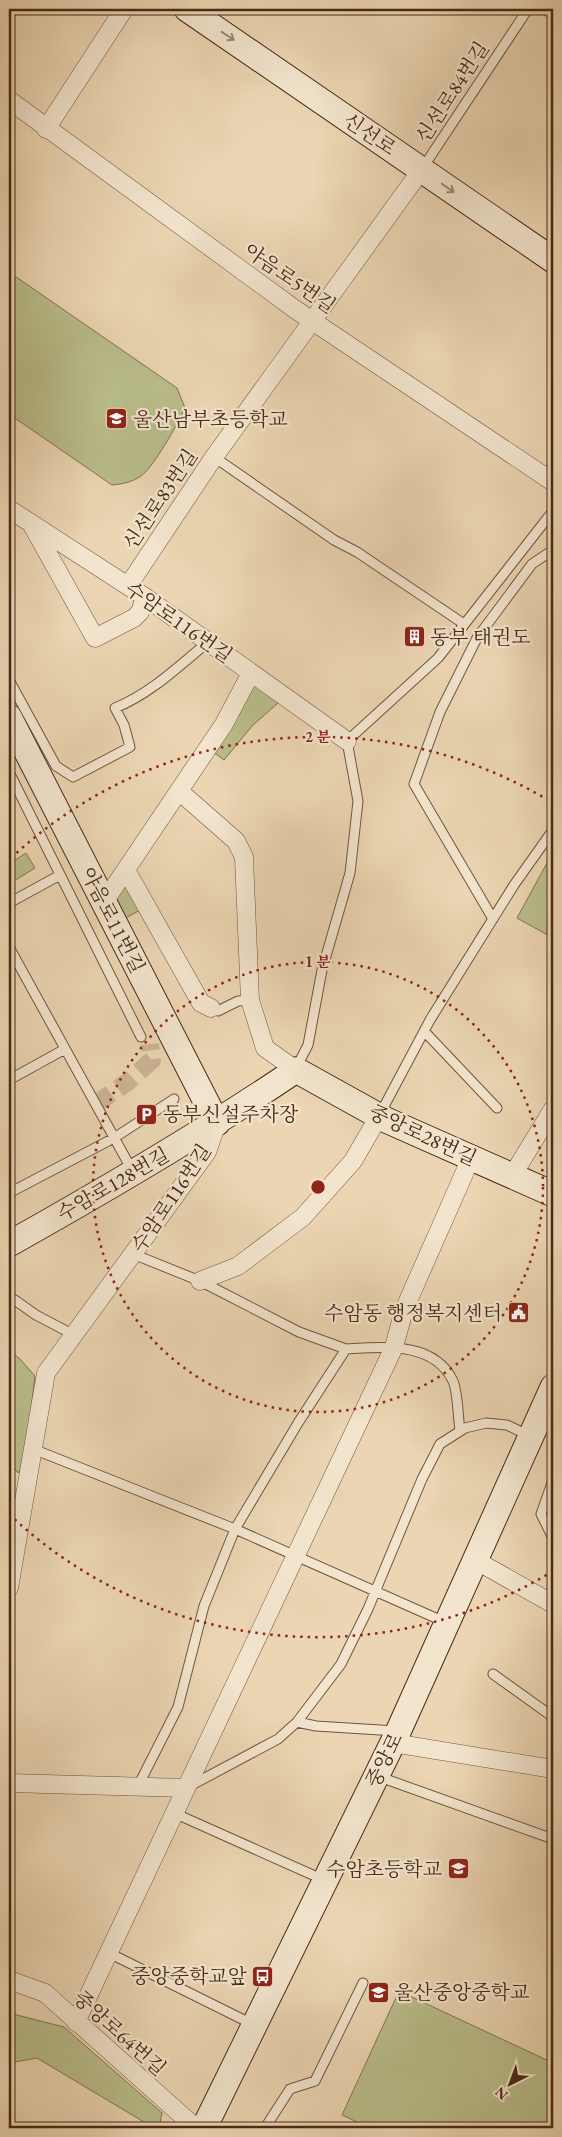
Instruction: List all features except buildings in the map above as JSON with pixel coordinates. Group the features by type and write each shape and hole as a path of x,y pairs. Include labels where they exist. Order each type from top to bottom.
{"street":[{"path":"46,129 119,10"},
{"name":"신선로","path":"192,10 553,260"},
{"name":"야음로5번길","path":"9,100 46,129 313,322 553,482"},
{"name":"신선로83번길","path":"128,586 214,457 422,169"},
{"name":"수암로116번길","path":"9,509 145,597 347,741"},
{"path":"31,523 95,638 134,618 140,612 145,597"},
{"path":"49,556 66,546"},
{"path":"104,902 224,724 251,673"},
{"name":"야음로11번길","path":"9,717 217,1123"},
{"path":"179,790 236,841 244,856 250,1000 265,1048 296,1070"},
{"path":"126,870 196,994 202,1003 211,1008"},
{"name":"수암로116번길","path":"9,1588 46,1373 207,1152 217,1123 296,1070"},
{"name":"중앙로28번길","path":"296,1070 379,1116 553,1194"},
{"path":"512,1176 553,1109"},
{"path":"200,1281 238,1266 303,1217 353,1161 379,1116"},
{"name":"수암로128번길","path":"9,1244 217,1123"},
{"path":"76,2022 394,1347 404,1310 471,1158"},
{"name":"중앙로","path":"204,2128 396,1737 553,1387"},
{"path":"475,1560 553,1604"},
{"path":"396,1737 553,1769"},
{"path":"9,1784 186,1788"},
{"name":"중앙로64번길","path":"9,1980 44,1993 196,2128"}],"lane":[{"name":"신선로84번길","path":"422,169 528,9"},
{"path":"214,457 334,540 357,552 464,624"},
{"path":"296,1070 308,1045 322,970 350,873 358,801 347,741 427,668 553,511"},
{"path":"493,919 414,784 440,712 477,638 532,564 553,550"},
{"path":"9,680 56,766 73,777 130,747 124,726 115,708 128,703 160,682 208,642"},
{"path":"9,772 141,1037"},
{"path":"379,1116 424,1031 493,919 553,830"},
{"path":"9,903 60,875"},
{"path":"9,947 134,1173"},
{"path":"211,1008 218,1011 238,1001 250,1000"},
{"path":"424,1031 497,1108"},
{"path":"9,1080 65,1049"},
{"path":"9,1193 114,1138 174,1099"},
{"path":"133,1254 200,1281 299,1332 346,1349 394,1347 433,1357 453,1382 460,1431"},
{"path":"9,1296 36,1315 74,1335"},
{"path":"138,1786 178,1706 204,1606 235,1529 298,1423 346,1349"},
{"path":"186,1788 278,1739 297,1722 341,1664 375,1591 422,1479 440,1444 465,1428 486,1423 507,1425 531,1436"},
{"path":"33,1449 235,1529 447,1623"},
{"path":"553,1480 540,1514 553,1538"},
{"path":"493,1674 553,1717"},
{"path":"297,1722 396,1737"},
{"path":"377,1776 553,1839"},
{"path":"174,1813 325,1881"},
{"path":"109,1952 255,2025"},
{"path":"265,2128 290,2089 315,2081 363,1983"}],"green space":[{"path":"9,272 177,388 185,408 159,455 141,476 134,480 112,485 9,414"},
{"path":"251,673 285,697 253,725 224,760 208,748"},
{"path":"553,852 553,938 517,918"},
{"path":"26,853 35,868 9,884 9,864"},
{"path":"124,873 144,908 120,921 104,902"},
{"path":"9,1350 35,1376 25,1462 18,1473 9,1461"},
{"path":"399,1991 553,2063 553,2128 370,2128 342,2115"},
{"path":"9,2013 64,2027 162,2113 159,2128 154,2128 37,2058 9,2063"}],"tunnel":[{"path":"96,1104 129,1081 152,1060 150,1044"}],"place":[{"name":"울산남부초등학교","path":"117,419"},
{"name":"동부 태권도","path":"414,637"},
{"name":"동부신설주차장","path":"147,1114"},
{"name":"수암동 행정복지센터","path":"518,1313"},
{"name":"수암초등학교","path":"458,1869"},
{"name":"중앙중학교앞","path":"263,1976"},
{"name":"울산중앙중학교","path":"378,1992"}]}
